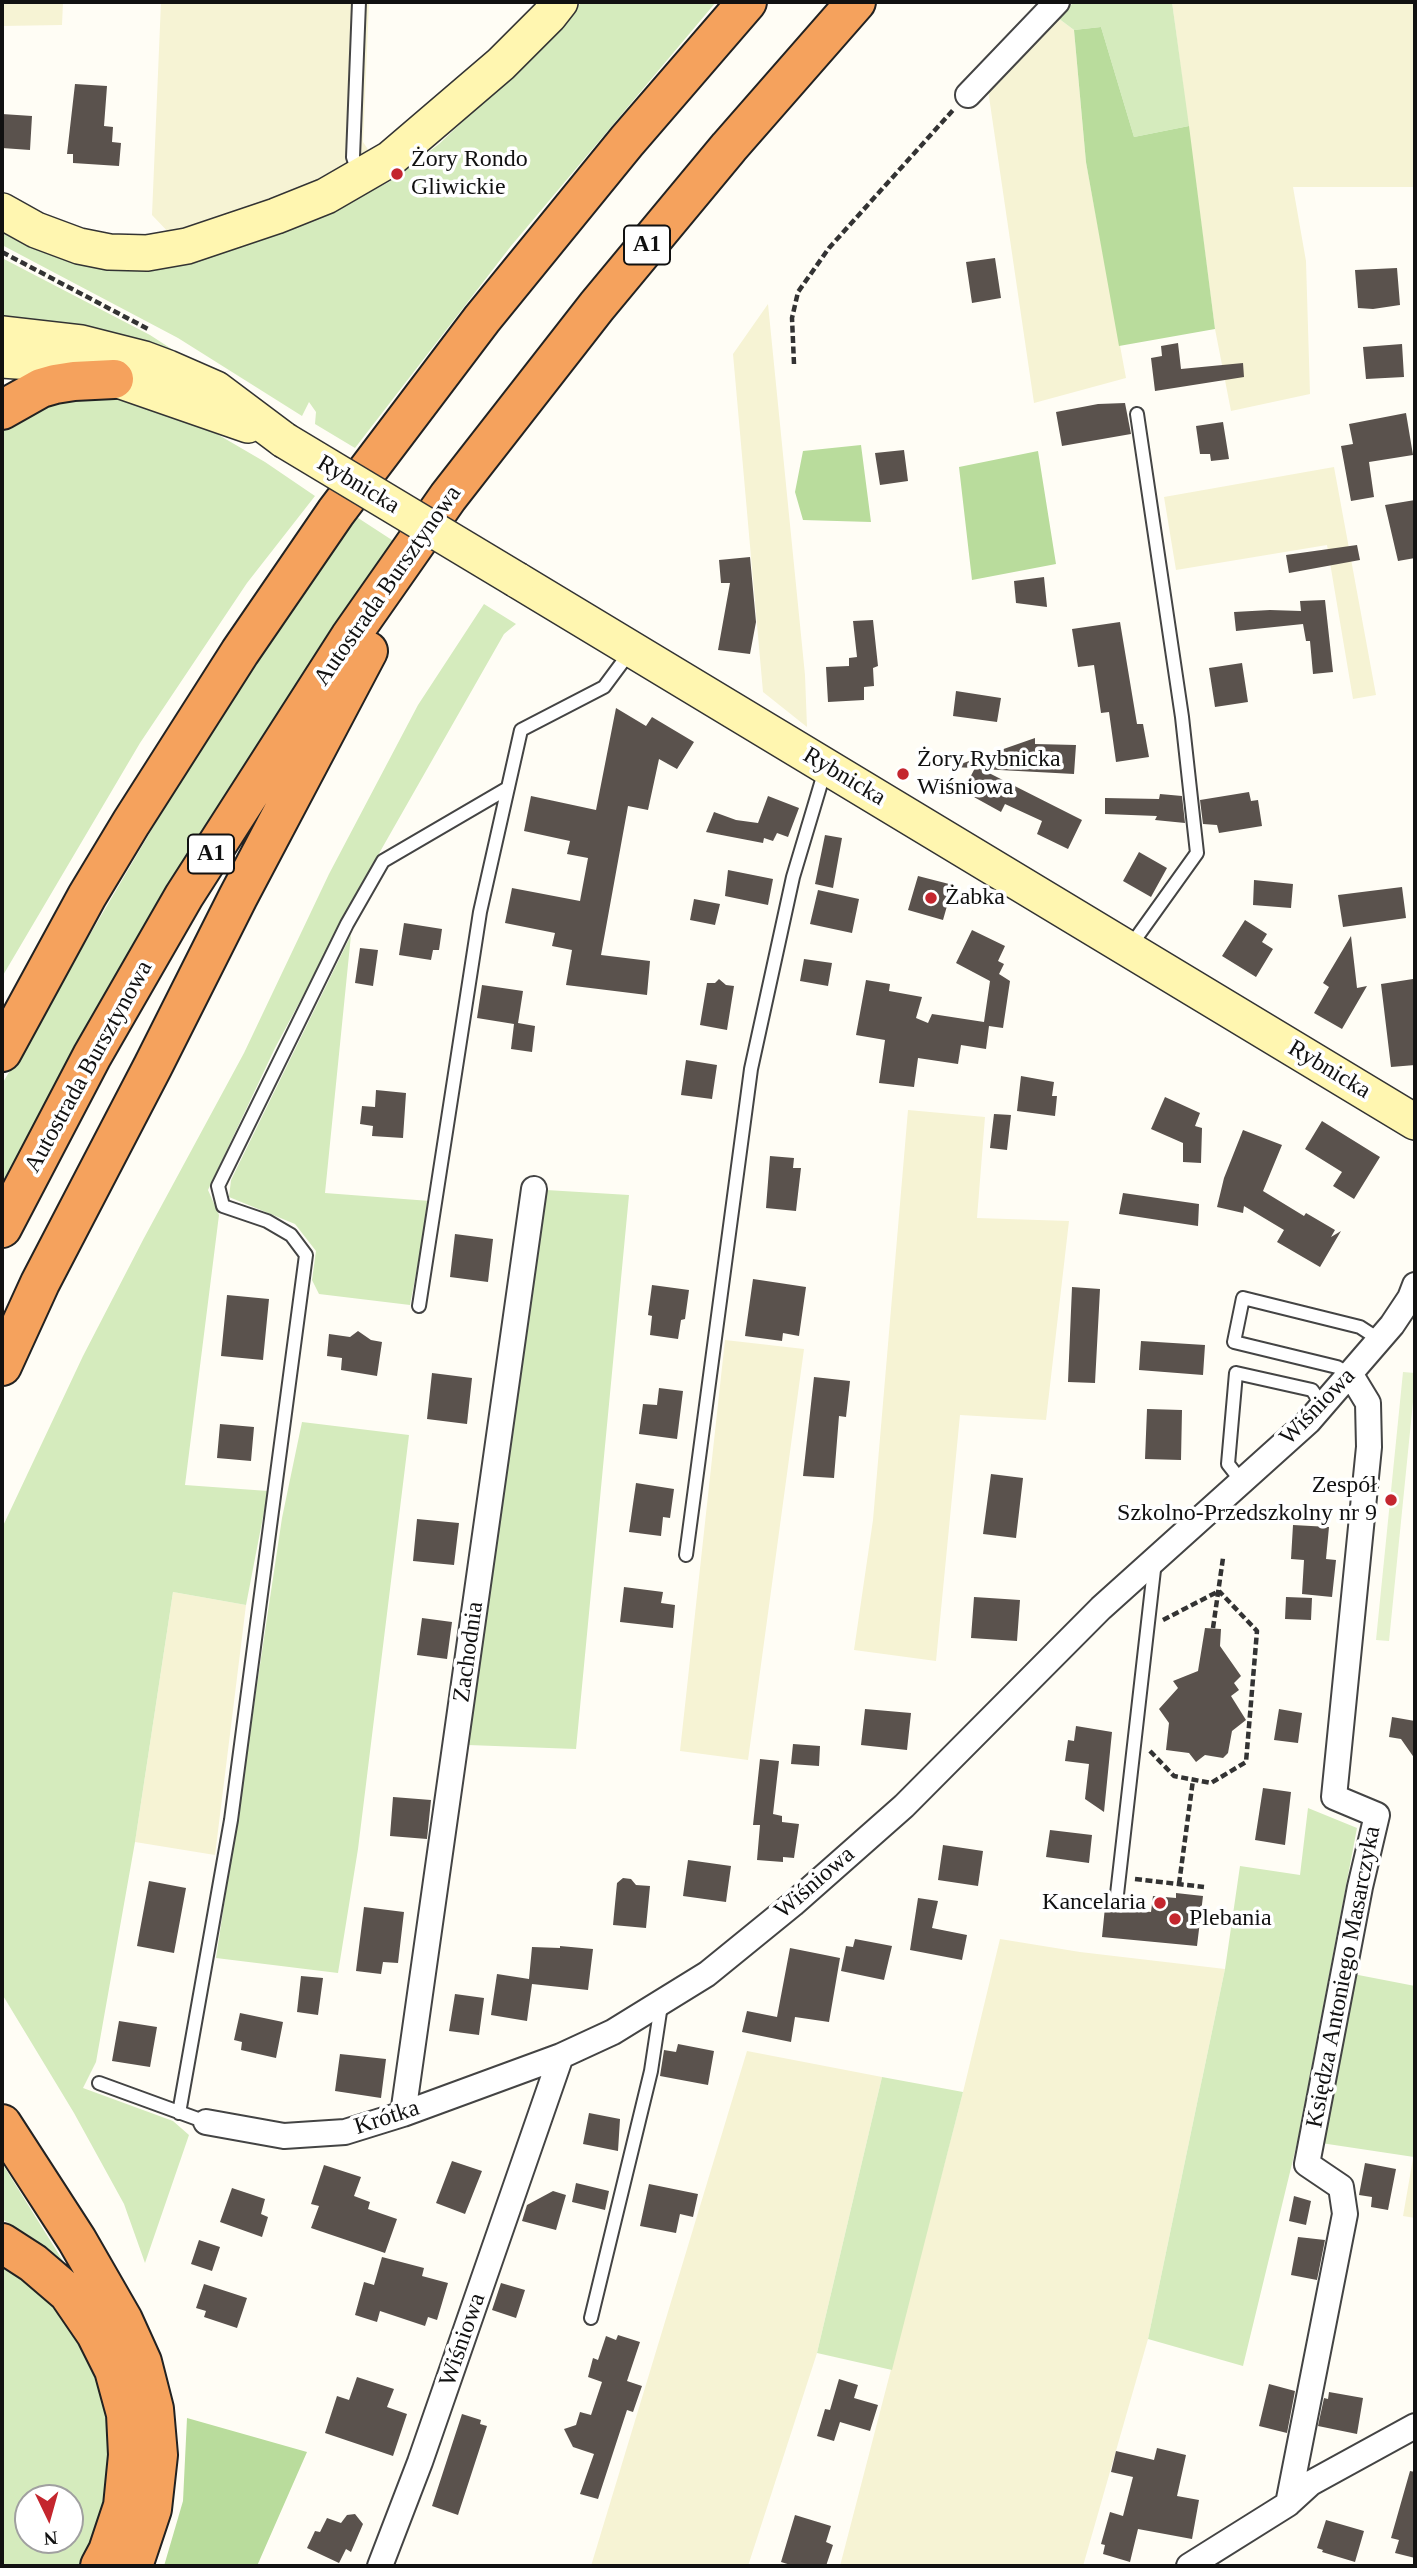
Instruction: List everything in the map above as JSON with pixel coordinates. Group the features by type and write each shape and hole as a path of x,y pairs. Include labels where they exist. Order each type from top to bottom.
{"highway":[{"path":"2,1052 87,897 172,758 240,652 386,443 490,309 627,141 747,2"},
{"name":"Autostrada Bursztynowa","path":"2,1227 92,1056 184,896 350,637 448,497 647,244 856,2"},
{"path":"2,410 41,388 55,384 114,379"},
{"path":"2,1366 40,1283 238,897 448,497"},
{"path":"2,1008 87,897"},
{"path":"2,2124 76,2240 123,2320 142,2361 154,2409 158,2455 152,2509 133,2566"},
{"path":"2,2244 33,2263 68,2293 96,2334 114,2370 125,2414 128,2455 123,2506 108,2551 100,2566"}],"street":[{"path":"2,211 36,230 79,246 109,252 147,253 187,246 276,216 326,196 390,159 501,64 560,2"},
{"path":"968,95 1057,2"},
{"name":"Rybnicka","path":"2,334 81,343 144,359 216,389 278,437 1415,1122"},
{"name":"Rybnicka","path":"2,360 75,365 167,395 278,437"},
{"name":"Zachodnia","path":"403,2114 534,1189"},
{"name":"Wiśniowa","path":"380,2566 420,2462 561,2056 613,2032 706,1974 793,1904 904,1806 1101,1608 1309,1421 1380,1340 1410,1298 1415,1285"},
{"name":"Księdza Antoniego Masarczyka","path":"1288,2504 1345,2214 1341,2187 1307,2164 1360,1887 1377,1815 1334,1797 1369,1447 1368,1403 1351,1376"},
{"name":"Krótka","path":"206,2122 284,2136 345,2132 403,2114 561,2056"},
{"path":"1189,2566 1208,2560 1288,2504 1311,2483 1415,2426"}],"lane":[{"path":"359,2 353,157 360,178"},
{"path":"1129,948 1197,853 1182,717 1137,414"},
{"path":"419,1306 480,912 521,730 604,687 632,649"},
{"path":"686,1555 751,1069 793,877 826,767"},
{"path":"179,2113 230,1821 306,1255 291,1235 267,1221 223,1206 218,1185 347,924 383,861 508,788"},
{"path":"1351,1376 1338,1367 1234,1342 1242,1298 1360,1327 1380,1340"},
{"path":"1242,1482 1228,1464 1236,1373 1312,1390 1322,1406"},
{"path":"1116,1903 1155,1557"},
{"path":"591,2318 651,2071 661,2002"},
{"path":"99,2083 206,2122"}],"path":[{"path":"794,365 792,318 798,292 829,248 968,95"},
{"path":"1213,1628 1223,1558"},
{"path":"1148,1628 1219,1591"},
{"path":"1135,1736 1174,1776 1211,1783 1246,1762 1257,1631 1219,1591"},
{"path":"1178,1884 1193,1780"},
{"path":"1119,1877 1204,1888"}],"shaded area":[{"path":"2,2 63,2 62,25 2,26"},
{"path":"161,2 369,2 363,142 373,157 352,170 172,236 152,215"},
{"path":"1172,2 1415,2 1415,187 1293,187 1306,261 1310,394 1231,411 1215,329"},
{"path":"1058,18 1074,30 1086,162 1126,378 1034,403 988,90"},
{"path":"768,304 805,675 807,727 763,692 733,354"},
{"path":"1334,467 1376,695 1353,699 1327,545 1176,570 1164,497"},
{"path":"908,1110 985,1117 977,1218 1069,1221 1046,1420 960,1415 936,1661 854,1650 873,1520"},
{"path":"725,1340 804,1349 748,1760 680,1751"},
{"path":"173,1592 246,1605 215,1855 135,1842"},
{"path":"1000,1939 1080,1952 1225,1969 1148,2339 1083,2566 840,2566 963,2092"},
{"path":"747,2051 882,2077 817,2353 748,2566 591,2566"},
{"path":"1415,2147 1415,2218 1403,2216"}],"green space":[{"path":"582,2 716,2 511,246 355,448 315,424 316,412 309,402 302,416 178,338 2,245 2,230 44,252 83,265 142,270 324,215 389,182 439,144 530,58"},
{"path":"1074,2 1172,2 1189,126 1134,137 1101,27 1074,30 1058,18"},
{"path":"1101,27 1134,137 1189,126 1215,329 1119,346 1086,162 1074,30"},
{"path":"2,258 150,335 184,357 2,323"},
{"path":"108,393 205,427 265,462 315,496 247,583 140,743 2,977 2,424 44,402"},
{"path":"861,445 871,522 803,520 795,492 803,451"},
{"path":"1038,451 1056,564 972,580 959,467"},
{"path":"352,514 395,542 2,1195 2,1084 228,700"},
{"path":"484,604 516,624 504,634 381,850 275,1048 208,1190 219,1215 185,1485 268,1491 246,1605 173,1592 135,1842 96,2062 83,2088 173,2121 189,2135 145,2263 124,2204 74,2113 2,1994 2,1528 83,1356 244,1053 329,874 418,705"},
{"path":"351,935 325,1193 430,1201 410,1305 319,1294 312,1280 316,1251 295,1224 229,1197 231,1180"},
{"path":"546,1190 629,1195 576,1749 468,1745"},
{"path":"1403,1372 1415,1373 1415,1382 1389,1641 1376,1640"},
{"path":"302,1422 409,1435 358,1849 338,1973 216,1958 282,1518"},
{"path":"1308,1808 1357,1828 1298,2139 1243,2366 1148,2339 1225,1969 1240,1866 1300,1875"},
{"path":"1348,1973 1415,1986 1414,2157 1321,2143"},
{"path":"882,2077 963,2092 892,2370 817,2353"},
{"path":"2,2163 68,2269 36,2240 2,2219"},
{"path":"2,2263 19,2273 58,2308 85,2350 102,2394 110,2438 109,2481 98,2526 80,2566 2,2566"},
{"path":"187,2418 307,2452 257,2566 164,2566 183,2501"}],"building":[{"path":"75,84 107,86 104,126 113,127 112,142 121,143 119,166 73,163 73,154 67,154"},
{"path":"2,114 32,116 30,150 2,148"},
{"path":"995,258 1001,298 972,303 966,262"},
{"path":"1397,268 1400,305 1358,308 1355,270"},
{"path":"1178,343 1181,369 1243,363 1244,377 1155,391 1151,358 1162,356 1161,346"},
{"path":"1402,344 1404,377 1366,379 1363,347"},
{"path":"1125,403 1131,434 1062,446 1056,412 1098,404"},
{"path":"1406,413 1413,455 1369,462 1374,497 1351,501 1341,446 1353,444 1349,424"},
{"path":"1223,422 1229,459 1211,461 1210,454 1200,454 1196,426"},
{"path":"904,450 908,481 880,485 875,453"},
{"path":"1415,500 1415,558 1398,561 1385,505"},
{"path":"1357,545 1360,560 1289,573 1286,555"},
{"path":"750,557 756,622 750,654 718,650 730,583 721,583 719,560"},
{"path":"1044,577 1047,607 1016,603 1014,581"},
{"path":"1325,600 1333,672 1313,674 1310,641 1306,641 1303,624 1236,631 1234,612 1301,611 1300,601"},
{"path":"873,620 878,666 873,668 874,686 864,687 864,700 828,702 826,667 849,666 849,658 857,657 853,621"},
{"path":"1120,622 1137,724 1143,724 1149,757 1116,762 1109,712 1101,713 1094,665 1078,667 1072,629"},
{"path":"1242,663 1248,702 1215,707 1209,668"},
{"path":"956,691 1001,698 997,722 953,716"},
{"path":"616,708 646,726 652,717 694,742 677,769 659,759 648,810 628,806 601,955 650,961 647,995 566,985 572,950 552,946 555,933 505,923 512,888 580,901 588,858 567,854 570,841 524,831 531,796 596,810"},
{"path":"1035,738 1035,744 1076,745 1074,774 981,769 1082,820 1068,849 1037,834 1042,821 1005,804 1001,812 963,791 975,768 952,767"},
{"path":"1249,792 1251,801 1258,800 1262,826 1219,833 1217,825 1203,824 1200,800"},
{"path":"1160,794 1182,796 1185,823 1155,820 1157,816 1105,814 1105,798 1159,799"},
{"path":"768,796 799,808 788,837 777,833 773,841 764,838 763,843 706,832 714,812 736,820 758,823"},
{"path":"825,835 842,838 833,888 815,884"},
{"path":"1139,852 1167,868 1151,897 1123,881"},
{"path":"728,870 773,879 768,905 725,896"},
{"name":"Żabka","path":"918,876 953,885 943,920 908,910"},
{"path":"1254,880 1293,884 1291,908 1253,905"},
{"path":"1402,887 1406,918 1343,927 1338,895"},
{"path":"818,890 859,899 852,933 810,924"},
{"path":"694,899 720,904 715,925 690,920"},
{"path":"1245,920 1267,934 1262,942 1273,949 1256,977 1222,956"},
{"path":"404,923 442,929 439,950 433,950 431,960 399,955"},
{"path":"972,930 1005,946 998,961 1004,964 999,974 1010,981 1003,1028 989,1026 986,1049 961,1045 958,1064 918,1058 914,1087 879,1083 885,1040 856,1035 866,980 890,984 889,991 922,997 916,1018 928,1023 932,1014 984,1022 990,981 956,963"},
{"path":"1351,936 1357,988 1367,986 1342,1029 1314,1013 1329,987 1323,983"},
{"path":"360,948 378,950 373,986 355,983"},
{"path":"804,959 832,963 828,986 800,981"},
{"path":"719,979 726,985 734,986 727,1030 700,1025 707,983 715,983"},
{"path":"1413,979 1415,1065 1391,1067 1381,984"},
{"path":"482,985 523,991 518,1023 535,1026 532,1052 511,1049 514,1024 477,1018"},
{"path":"686,1060 717,1065 712,1099 681,1095"},
{"path":"1021,1076 1054,1082 1052,1096 1057,1096 1055,1116 1017,1111"},
{"path":"376,1090 406,1093 403,1138 372,1136 373,1126 360,1124 362,1106 375,1107"},
{"path":"1165,1097 1200,1113 1195,1126 1202,1128 1201,1163 1183,1162 1183,1143 1151,1129"},
{"path":"994,1114 1011,1115 1007,1150 990,1148"},
{"path":"1322,1121 1380,1157 1354,1199 1333,1186 1342,1172 1305,1149"},
{"path":"1243,1130 1282,1145 1263,1191 1304,1216 1306,1213 1335,1230 1331,1237 1341,1231 1320,1267 1277,1242 1284,1230 1244,1206 1243,1213 1217,1207 1224,1178"},
{"path":"770,1156 794,1158 793,1168 801,1168 796,1211 766,1208"},
{"path":"1123,1193 1199,1204 1198,1226 1119,1214"},
{"path":"455,1234 493,1239 488,1282 450,1277"},
{"path":"753,1279 806,1287 799,1336 783,1333 782,1341 745,1336"},
{"path":"652,1285 689,1290 685,1319 681,1320 678,1339 650,1335 652,1316 648,1315"},
{"path":"1072,1287 1100,1289 1095,1383 1068,1382"},
{"path":"227,1295 269,1299 263,1360 221,1356"},
{"path":"358,1331 371,1340 382,1342 377,1376 341,1370 342,1358 327,1356 329,1334 350,1337"},
{"path":"1141,1341 1205,1345 1203,1375 1139,1370"},
{"path":"432,1373 472,1378 467,1424 427,1419"},
{"path":"814,1377 850,1381 846,1417 839,1416 834,1478 803,1476"},
{"path":"659,1388 683,1391 677,1439 639,1434 643,1404 657,1405"},
{"path":"1147,1409 1182,1410 1181,1460 1145,1459"},
{"path":"220,1424 254,1427 251,1461 217,1458"},
{"path":"991,1474 1023,1478 1016,1538 983,1534"},
{"path":"636,1483 674,1489 670,1518 663,1517 661,1536 629,1532"},
{"path":"417,1519 459,1523 454,1565 413,1561"},
{"path":"1293,1525 1329,1527 1326,1559 1336,1560 1332,1597 1302,1594 1304,1560 1291,1559"},
{"path":"624,1587 663,1592 661,1603 675,1605 673,1628 620,1622"},
{"path":"974,1597 1020,1600 1017,1641 971,1638"},
{"path":"1286,1597 1312,1598 1311,1620 1285,1619"},
{"path":"422,1618 452,1622 447,1659 417,1655"},
{"path":"1205,1628 1221,1629 1220,1646 1241,1676 1234,1683 1239,1690 1231,1696 1246,1720 1232,1731 1228,1753 1223,1758 1205,1755 1196,1762 1189,1753 1166,1750 1169,1723 1159,1709 1178,1688 1173,1681 1198,1671"},
{"path":"865,1709 911,1713 907,1750 861,1745"},
{"path":"1279,1709 1302,1713 1298,1743 1274,1740"},
{"path":"1392,1717 1415,1721 1415,1759 1401,1739 1389,1737"},
{"path":"1076,1726 1112,1732 1104,1812 1085,1799 1089,1764 1065,1761 1068,1740 1074,1741"},
{"path":"793,1744 820,1746 819,1766 791,1764"},
{"path":"760,1759 779,1761 773,1814 782,1816 782,1822 799,1824 794,1858 783,1857 783,1862 757,1860 760,1825 753,1825"},
{"path":"1263,1788 1291,1792 1285,1845 1255,1840"},
{"path":"393,1797 431,1800 427,1839 390,1836"},
{"path":"1050,1830 1092,1835 1089,1863 1046,1857"},
{"path":"943,1845 983,1851 978,1886 938,1880"},
{"path":"688,1860 731,1866 726,1902 683,1896"},
{"path":"623,1878 631,1879 636,1885 650,1886 646,1928 613,1925 617,1883"},
{"path":"149,1881 186,1888 174,1953 137,1946"},
{"name":"Plebania","path":"1176,1893 1203,1896 1197,1946 1102,1937 1105,1907 1116,1912 1123,1909 1151,1912 1153,1896 1176,1898"},
{"path":"918,1898 938,1901 932,1928 967,1935 962,1960 910,1950"},
{"path":"364,1907 404,1912 398,1963 383,1962 381,1974 356,1971"},
{"path":"855,1939 892,1946 884,1980 841,1971 846,1946 853,1947"},
{"path":"532,1947 593,1949 588,1990 532,1984 527,2021 491,2015 497,1974 529,1979"},
{"path":"790,1948 840,1958 829,2022 795,2017 791,2042 742,2032 747,2011 777,2017"},
{"path":"301,1976 323,1978 318,2015 297,2012"},
{"path":"455,1994 484,1998 479,2035 449,2031"},
{"path":"240,2013 283,2022 276,2058 241,2050 242,2042 234,2040"},
{"path":"119,2021 157,2027 150,2067 112,2061"},
{"path":"678,2044 714,2051 708,2085 660,2076 664,2050 676,2052"},
{"path":"340,2054 386,2059 381,2098 335,2091"},
{"path":"589,2113 620,2119 618,2151 583,2144"},
{"path":"452,2161 482,2171 465,2214 436,2203"},
{"path":"1365,2163 1396,2169 1388,2210 1371,2207 1372,2197 1359,2195"},
{"path":"324,2165 361,2177 354,2196 370,2202 368,2209 397,2219 385,2253 311,2228 319,2206 311,2204"},
{"path":"576,2183 609,2191 605,2210 572,2202"},
{"path":"649,2184 698,2194 693,2217 680,2214 676,2233 640,2226"},
{"path":"232,2188 265,2199 261,2214 268,2217 262,2237 220,2222"},
{"path":"553,2191 566,2195 556,2230 522,2221 527,2205"},
{"path":"1294,2196 1311,2201 1306,2225 1289,2221"},
{"path":"1298,2237 1325,2240 1317,2280 1291,2275"},
{"path":"199,2240 220,2247 212,2271 191,2264"},
{"path":"382,2257 424,2268 422,2276 448,2283 437,2320 428,2317 425,2326 380,2311 377,2322 355,2315 364,2282 374,2285"},
{"path":"501,2283 525,2290 516,2318 492,2310"},
{"path":"204,2284 247,2298 237,2328 204,2317 206,2311 196,2308"},
{"path":"618,2335 640,2342 627,2381 642,2386 633,2412 627,2410 598,2499 580,2494 594,2454 573,2447 564,2429 576,2425 580,2412 591,2415 602,2382 588,2377 593,2358 598,2360 606,2336 616,2340"},
{"path":"357,2377 394,2389 387,2407 407,2414 393,2456 325,2433 337,2396 349,2400"},
{"path":"839,2379 858,2385 854,2398 878,2405 870,2431 840,2422 834,2441 817,2436 825,2409 830,2410"},
{"path":"1269,2384 1295,2391 1287,2433 1259,2426"},
{"path":"1329,2392 1363,2398 1357,2434 1318,2426 1324,2398 1328,2399"},
{"path":"462,2414 481,2420 480,2424 487,2426 458,2515 432,2506"},
{"path":"1157,2448 1186,2455 1177,2496 1199,2500 1192,2539 1138,2529 1130,2562 1103,2554 1105,2545 1101,2544 1110,2512 1123,2516 1133,2477 1111,2472 1116,2451 1154,2460"},
{"path":"1410,2471 1415,2472 1415,2558 1395,2553 1399,2540 1391,2538"},
{"path":"355,2514 363,2524 351,2552 346,2549 339,2563 307,2548 315,2531 320,2532 327,2518 341,2523 347,2515"},
{"path":"795,2515 831,2526 826,2542 833,2545 826,2566 794,2566 781,2562"},
{"path":"1326,2520 1364,2531 1355,2562 1317,2548"}],"place":[{"name":"Żory Rondo Gliwickie","path":"397,174"},
{"name":"Żory Rybnicka Wiśniowa","path":"903,774"},
{"name":"Żabka","path":"931,898"},
{"name":"Zespół Szkolno-Przedszkolny nr 9","path":"1391,1500"},
{"name":"Kancelaria","path":"1160,1903"},
{"name":"Plebania","path":"1175,1919"}]}
